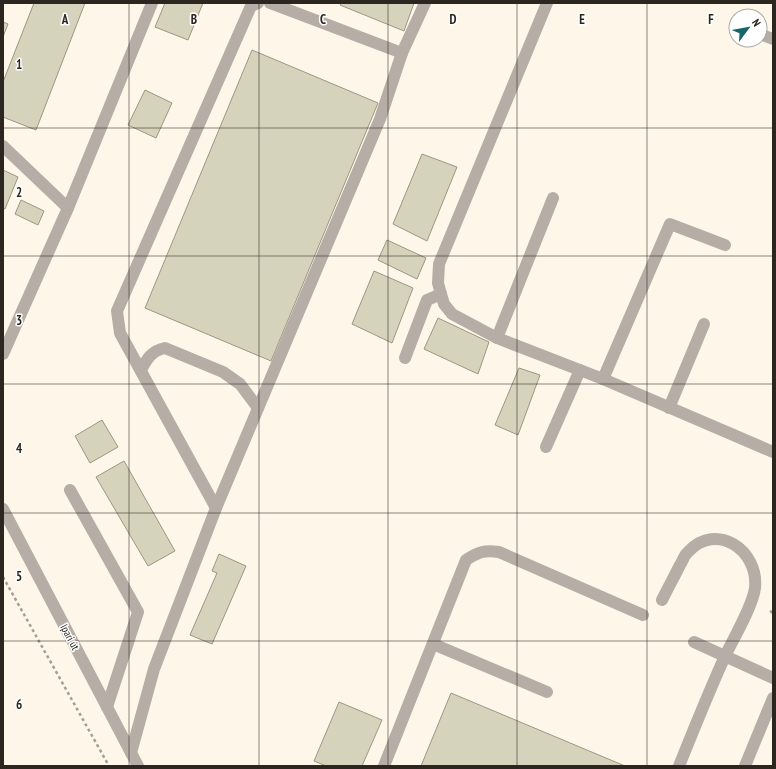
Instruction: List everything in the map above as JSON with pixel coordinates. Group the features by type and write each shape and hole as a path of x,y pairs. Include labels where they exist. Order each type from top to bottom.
{"street":[{"path":"3,354 68,208 152,3"},
{"path":"216,508 120,333 117,311 251,6 258,3"},
{"path":"270,3 402,53"},
{"path":"131,753 154,669 216,508 380,119 402,53 424,3"},
{"path":"547,3 439,264 438,283 444,304 452,314 497,338 580,370 773,452"},
{"path":"3,146 68,208"},
{"path":"497,338 553,198"},
{"path":"603,380 670,224 725,245"},
{"path":"405,358 427,300 441,294"},
{"path":"669,408 704,324"},
{"path":"140,370 149,356 157,350 165,348 223,372 240,384 258,408"},
{"path":"546,447 580,370"},
{"path":"70,490 138,612 107,707"},
{"name":"Ipari út","path":"3,509 138,766"},
{"path":"662,600 687,552 705,540 714,538 738,546 744,552 754,570 755,590 752,600 725,656 679,766"},
{"path":"384,766 466,560 476,553 488,551 500,552 644,615"},
{"path":"694,642 773,678"},
{"path":"433,644 547,692"},
{"path":"745,766 773,698"}],"path":[{"path":"3,577 109,766"}],"building":[{"path":"34,3 85,3 36,130 3,117 3,82"},
{"path":"165,3 203,3 188,40 155,27"},
{"path":"341,3 414,3 404,31 340,5"},
{"path":"3,22 8,24 3,37"},
{"path":"252,50 378,103 271,361 145,308"},
{"path":"145,90 172,103 156,138 128,125"},
{"path":"422,154 457,167 427,241 393,224"},
{"path":"3,170 18,177 5,209 3,208"},
{"path":"21,200 44,211 38,225 15,214"},
{"path":"387,240 426,258 417,279 378,260"},
{"path":"374,271 413,288 392,343 352,324"},
{"path":"438,318 489,342 478,374 424,349"},
{"path":"519,368 540,375 518,435 495,425"},
{"path":"102,420 118,447 90,463 75,436"},
{"path":"124,461 175,551 148,566 96,477"},
{"path":"219,554 246,566 212,644 190,635 217,573 212,571"},
{"path":"451,693 625,766 421,766"},
{"path":"339,702 382,720 362,766 326,766 314,761"}]}
